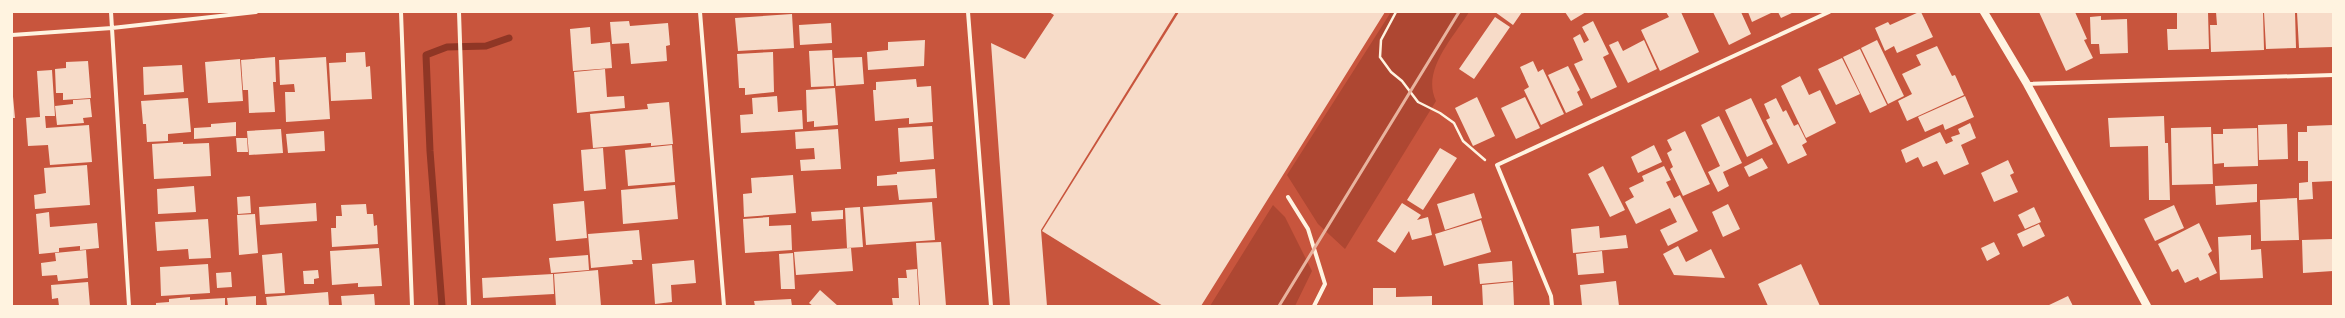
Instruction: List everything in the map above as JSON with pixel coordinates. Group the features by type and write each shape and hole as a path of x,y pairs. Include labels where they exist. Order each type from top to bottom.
{"main road":[{"path":"1984,12 2026,84 2146,306"}],"street":[{"path":"111,12 129,306"},
{"path":"12,34 112,28 256,12"},
{"path":"401,12 412,306"},
{"path":"459,12 469,306"},
{"path":"700,12 724,306"},
{"path":"968,12 991,306"},
{"path":"1552,306 1551,296 1497,165 1829,12"},
{"path":"2026,84 2333,75"},
{"path":"1288,197 1308,229 1325,284 1314,306"}],"path":[{"path":"1396,12 1381,40 1380,57 1391,72 1402,81 1418,102 1440,113 1454,123 1467,145 1481,158 1497,165"}],"shaded area":[{"path":"1391,12 1469,12 1441,54 1436,66 1432,89 1436,101 1345,249 1318,224 1287,175"},
{"path":"1273,205 1285,217 1312,271 1295,306 1210,306"}],"building":[{"path":"1049,12 1176,12 1041,230 1047,306 1010,306 991,43 1025,59 1054,15"},
{"path":"1179,12 1385,12 1201,306 1163,306 1042,231"},
{"path":"1495,12 1522,12 1513,25"},
{"path":"1565,12 1586,12 1571,21"},
{"path":"1666,12 1681,12 1699,52 1660,71 1641,30 1669,17"},
{"path":"1713,12 1741,12 1751,34 1729,45"},
{"path":"1748,12 1771,12 1771,13 1752,22"},
{"path":"1778,12 1794,12 1781,18"},
{"path":"1921,12 1933,37 1897,53 1894,46 1885,51 1875,28 1888,22 1890,25"},
{"path":"2039,12 2075,12 2087,39 2084,40 2093,58 2066,71"},
{"path":"2177,12 2208,12 2209,49 2168,50 2167,29 2177,29"},
{"path":"2216,12 2263,12 2264,50 2211,52 2210,25 2217,25"},
{"path":"2264,12 2295,12 2296,48 2266,49"},
{"path":"2297,12 2333,12 2333,47 2299,48"},
{"path":"792,14 794,48 738,51 735,18"},
{"path":"2101,16 2101,20 2127,19 2128,53 2100,54 2099,44 2091,44 2090,17"},
{"path":"1495,17 1510,27 1474,79 1459,69"},
{"path":"629,21 630,26 668,23 670,45 666,46 667,61 631,64 629,43 612,44 610,22"},
{"path":"1593,21 1609,54 1603,57 1617,87 1591,99 1574,64 1583,60 1573,38 1580,34 1584,43 1589,40 1582,27"},
{"path":"831,23 832,43 800,45 799,25"},
{"path":"590,27 591,44 610,42 612,68 573,71 570,29"},
{"path":"925,40 924,66 868,70 867,52 888,50 888,42"},
{"path":"1644,40 1657,69 1628,83 1609,45 1618,41 1623,51"},
{"path":"1877,40 1904,96 1888,104 1861,48"},
{"path":"1937,46 1952,76 1955,75 1964,95 1907,121 1898,101 1912,94 1902,74 1921,65 1916,55"},
{"path":"1860,49 1887,105 1870,113 1843,57"},
{"path":"832,50 834,86 811,87 809,51"},
{"path":"365,52 366,67 370,66 372,99 331,101 329,63 346,62 346,53"},
{"path":"773,52 774,92 745,95 745,88 739,88 737,54"},
{"path":"275,57 276,82 273,82 275,112 249,113 248,90 243,90 241,60"},
{"path":"326,57 330,119 286,122 285,92 295,92 294,84 280,85 279,60"},
{"path":"862,57 864,84 836,86 834,58"},
{"path":"1842,58 1860,94 1836,105 1818,69"},
{"path":"240,59 243,101 208,103 205,62"},
{"path":"88,61 91,98 63,100 63,93 56,93 55,69 66,68 66,62"},
{"path":"1533,61 1538,72 1543,69 1564,114 1541,125 1524,90 1529,87 1520,67"},
{"path":"182,65 184,92 144,95 143,67"},
{"path":"1568,66 1580,90 1577,92 1583,105 1566,113 1548,75"},
{"path":"605,69 607,97 624,96 625,108 577,113 574,72"},
{"path":"52,70 55,116 45,116 46,128 89,125 92,162 50,165 48,145 28,146 26,118 40,117 37,71"},
{"path":"1800,76 1809,95 1820,90 1836,123 1806,138 1781,86"},
{"path":"916,79 917,87 931,86 933,122 909,124 909,118 875,121 873,90 876,90 876,82"},
{"path":"12,86 15,118 12,118"},
{"path":"835,88 838,125 814,127 814,121 807,122 806,90"},
{"path":"777,96 778,112 802,110 803,129 741,133 740,115 753,114 752,98"},
{"path":"1965,96 1974,117 1945,130 1943,124 1925,132 1918,117"},
{"path":"1477,97 1495,136 1473,146 1455,108"},
{"path":"1525,97 1540,128 1516,139 1501,108"},
{"path":"188,98 191,132 168,134 168,141 147,142 146,124 143,124 141,101"},
{"path":"1751,98 1773,144 1747,157 1725,110"},
{"path":"1776,98 1783,112 1786,110 1794,126 1798,124 1807,142 1802,145 1807,155 1788,164 1766,120 1770,118 1764,104"},
{"path":"90,99 92,117 83,118 84,123 57,125 55,106 73,104 73,100"},
{"path":"669,102 673,144 651,146 651,143 593,148 590,114 648,109 647,104"},
{"path":"1719,116 1742,163 1723,172 1729,186 1718,192 1708,172 1720,166 1701,125"},
{"path":"2164,116 2165,143 2168,143 2170,200 2149,200 2148,146 2110,147 2108,118"},
{"path":"236,122 236,136 194,139 194,128 211,127 211,124"},
{"path":"1970,123 1976,138 1961,145 1969,164 1944,175 1937,161 1923,167 1918,157 1906,163 1901,150 1940,132 1946,144 1953,141 1951,137 1960,134 1958,129"},
{"path":"2287,124 2288,159 2259,160 2258,125"},
{"path":"2333,125 2333,181 2312,182 2313,199 2299,200 2299,183 2308,182 2308,161 2298,161 2298,132 2307,132 2307,126"},
{"path":"932,126 934,159 900,162 898,128"},
{"path":"2211,127 2213,184 2172,185 2171,128"},
{"path":"2257,128 2258,166 2224,167 2224,163 2214,164 2213,134 2223,134 2223,129"},
{"path":"281,129 283,153 249,155 247,131"},
{"path":"838,129 841,169 801,171 800,160 815,159 814,148 796,149 795,132"},
{"path":"324,131 325,151 288,153 286,134"},
{"path":"1685,131 1710,184 1683,196 1670,169 1673,167 1667,153 1672,150 1667,140"},
{"path":"236,138 247,138 248,152 237,152"},
{"path":"183,142 183,144 209,143 211,176 154,179 152,144"},
{"path":"672,145 675,182 628,186 625,150"},
{"path":"1654,145 1662,162 1638,173 1631,157"},
{"path":"603,148 606,189 584,191 581,150"},
{"path":"1440,148 1457,158 1423,210 1407,200"},
{"path":"1762,158 1768,168 1749,177 1744,167"},
{"path":"2008,160 2014,173 2010,175 2018,192 1994,202 1981,173"},
{"path":"87,165 90,205 35,209 34,195 46,193 44,168"},
{"path":"1603,166 1625,210 1610,217 1588,174"},
{"path":"1664,166 1671,180 1666,182 1674,198 1680,195 1698,231 1668,246 1660,230 1677,222 1670,208 1636,224 1625,202 1634,197 1629,188 1644,181 1642,176"},
{"path":"935,169 937,198 899,200 897,185 877,186 877,176 897,174 897,172"},
{"path":"793,175 796,213 744,217 743,194 752,193 751,178"},
{"path":"2257,184 2257,202 2216,205 2215,186"},
{"path":"675,185 678,219 623,224 621,190"},
{"path":"194,186 196,212 158,214 157,189"},
{"path":"1474,193 1482,218 1445,230 1437,204"},
{"path":"250,196 251,213 238,214 237,197"},
{"path":"2297,198 2299,240 2261,241 2260,200"},
{"path":"584,201 587,238 556,241 553,204"},
{"path":"932,202 935,240 866,245 863,207"},
{"path":"316,203 317,221 260,225 259,207"},
{"path":"1402,203 1421,215 1417,220 1428,217 1432,235 1412,240 1409,231 1395,253 1377,241"},
{"path":"366,204 367,214 373,214 374,226 377,225 378,244 332,247 331,228 336,228 336,216 342,216 341,205"},
{"path":"1728,204 1740,229 1723,237 1712,212"},
{"path":"2174,205 2184,228 2155,241 2144,219"},
{"path":"860,207 863,247 847,248 845,208"},
{"path":"2034,207 2041,222 2025,229 2018,215"},
{"path":"843,210 843,219 812,221 811,212"},
{"path":"49,212 50,227 97,223 99,248 80,250 80,246 59,248 59,252 39,254 36,214"},
{"path":"255,214 258,253 239,255 237,215"},
{"path":"769,217 769,226 791,225 792,250 745,253 743,219"},
{"path":"208,219 211,258 189,259 188,249 157,251 155,222"},
{"path":"1481,220 1491,252 1444,266 1435,234"},
{"path":"2199,223 2212,251 2208,254 2217,273 2200,281 2198,277 2185,283 2178,269 2172,272 2158,244"},
{"path":"2039,224 2045,236 2023,247 2017,234"},
{"path":"1599,226 1600,238 1626,235 1628,248 1573,253 1571,229"},
{"path":"639,230 642,260 632,260 633,264 591,268 588,234"},
{"path":"2251,235 2251,250 2261,249 2263,278 2220,280 2218,237"},
{"path":"2333,239 2333,271 2303,273 2302,240"},
{"path":"941,242 946,306 920,306 916,243"},
{"path":"1994,242 2000,254 1987,261 1981,248"},
{"path":"1678,246 1686,262 1711,249 1725,278 1674,275 1663,254"},
{"path":"379,248 382,286 358,287 358,283 332,285 330,251"},
{"path":"851,248 853,271 796,275 794,252"},
{"path":"86,250 88,278 58,281 57,275 42,276 41,263 56,261 55,253"},
{"path":"1602,251 1604,273 1578,275 1576,254"},
{"path":"282,253 285,293 265,294 262,255"},
{"path":"793,253 795,289 781,289 779,254"},
{"path":"588,255 589,270 551,273 549,258"},
{"path":"694,260 696,283 671,285 672,302 655,304 652,264"},
{"path":"1512,261 1513,281 1480,284 1478,264"},
{"path":"208,264 210,293 161,296 160,267"},
{"path":"1801,264 1820,306 1768,306 1758,284"},
{"path":"917,269 919,306 893,306 892,298 899,298 898,278 907,278 906,270"},
{"path":"318,270 319,278 314,279 314,284 304,284 303,271"},
{"path":"598,270 601,306 556,306 554,274"},
{"path":"231,272 232,287 217,288 216,273"},
{"path":"553,274 554,294 483,298 482,278"},
{"path":"1616,281 1619,306 1582,306 1580,285"},
{"path":"88,282 90,306 59,306 58,298 52,299 51,285"},
{"path":"1513,282 1514,306 1483,306 1482,285"},
{"path":"1373,288 1396,288 1396,297 1432,296 1432,306 1373,306"},
{"path":"820,290 838,306 813,306 809,303"},
{"path":"328,292 329,306 267,306 266,297"},
{"path":"374,294 375,306 342,306 341,296"},
{"path":"256,296 256,306 228,306 227,298"},
{"path":"2068,296 2073,306 2047,306"},
{"path":"190,297 190,300 225,298 225,306 156,306 156,303 169,302 169,299"},
{"path":"791,299 792,306 755,306 754,301"}],"waterway":[{"path":"442,306 430,151 426,55 447,47 486,46 509,38"}],"railway":[{"path":"1279,306 1459,12"}]}
